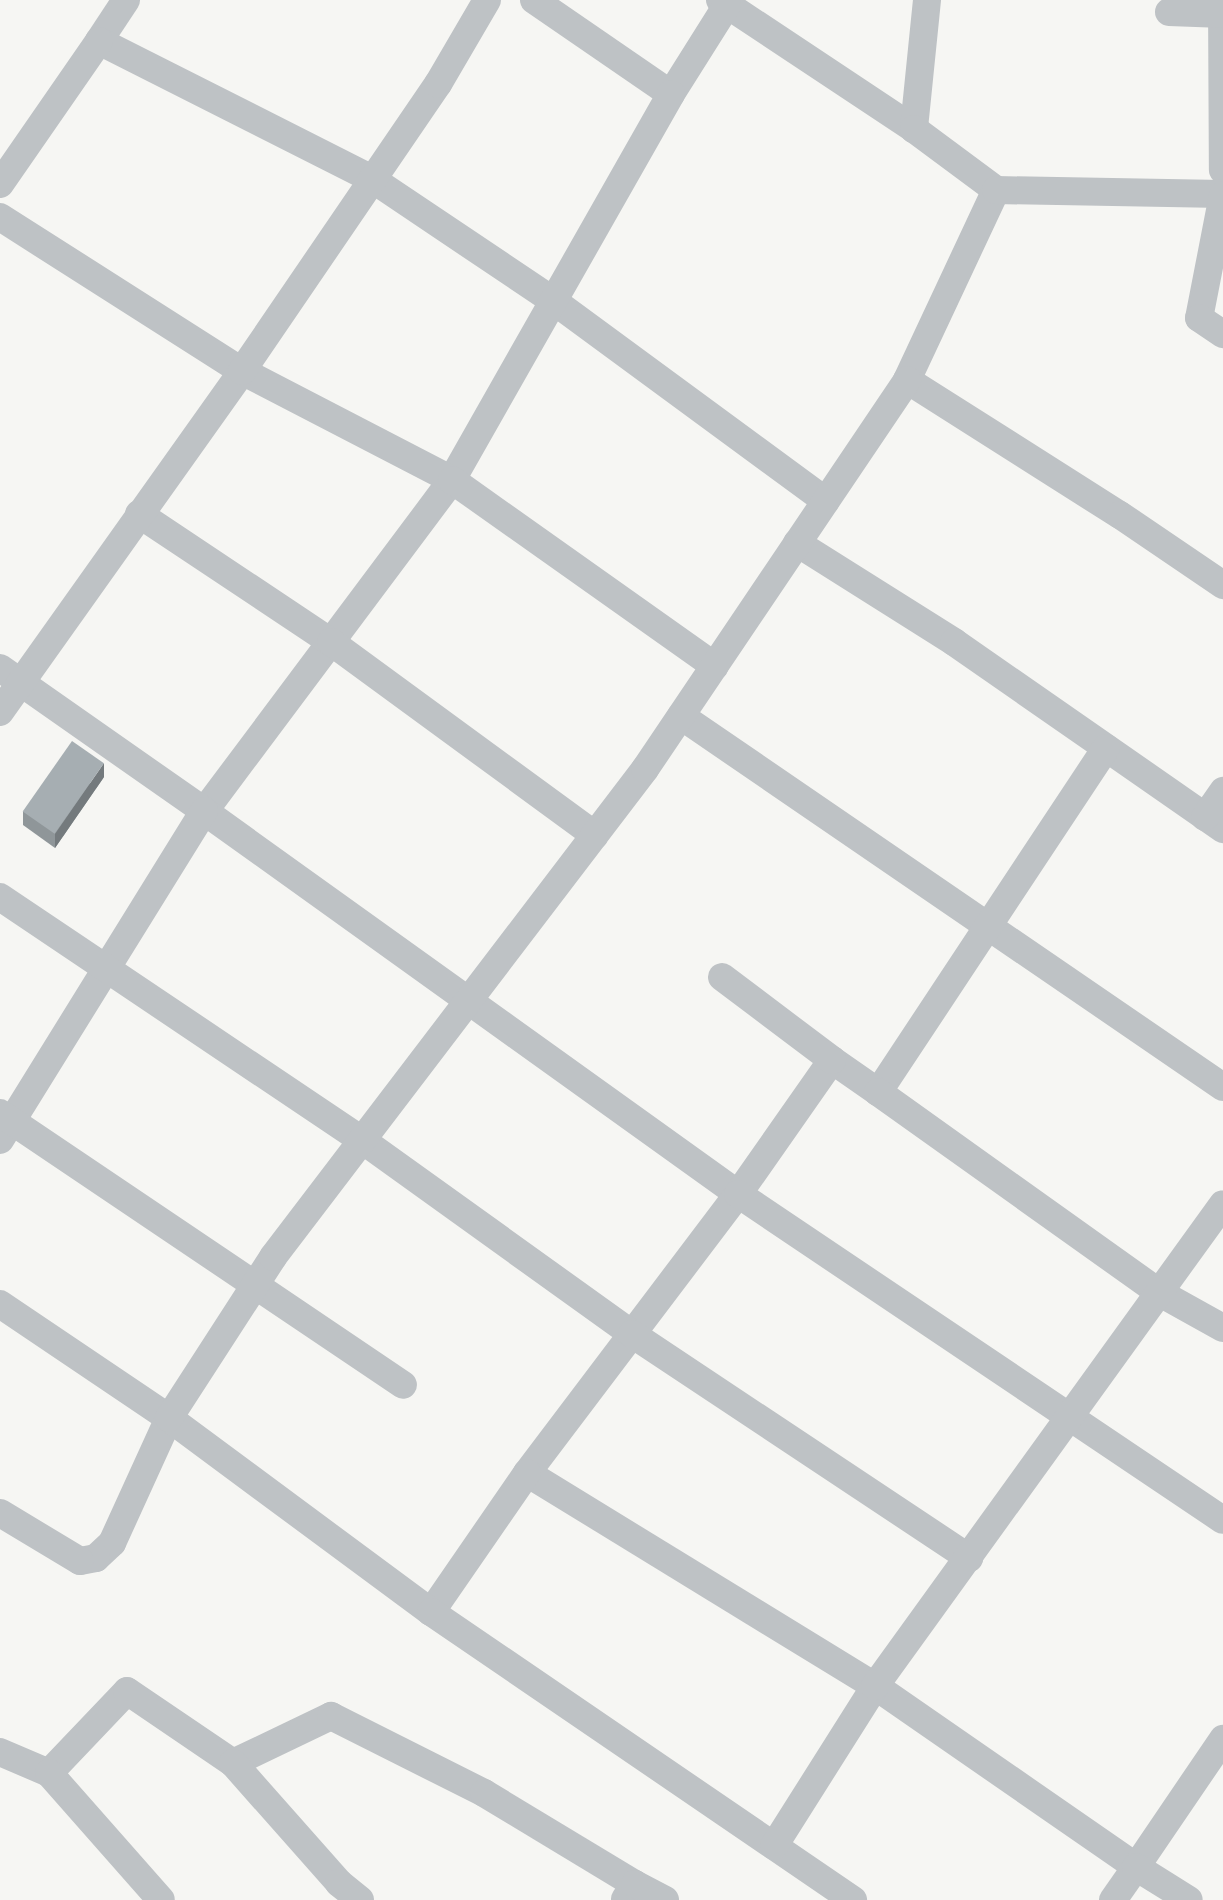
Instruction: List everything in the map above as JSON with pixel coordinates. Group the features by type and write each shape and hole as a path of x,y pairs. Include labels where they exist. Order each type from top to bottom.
{"street":[{"path":"0,184 126,0"},
{"path":"0,712 10,675 139,514 242,371 438,84 487,0"},
{"path":"534,0 671,94"},
{"path":"914,129 927,0"},
{"path":"403,1385 254,1285 4,1125 204,811 452,480 724,3 914,129 996,190 1222,207 1199,318 1223,334"},
{"path":"1169,12 1222,9 1223,170"},
{"path":"99,41 372,179 555,302 826,501"},
{"path":"0,1513 80,1561 96,1558 112,1543 169,1418 254,1285 595,835 681,716 907,380 996,190"},
{"path":"0,217 242,371 452,480 715,666"},
{"path":"907,380 1120,515 1223,585"},
{"path":"139,514 331,642 595,835"},
{"path":"797,543 954,642 1214,823 1223,791"},
{"path":"10,675 738,1194 1223,1520"},
{"path":"681,716 1223,1087"},
{"path":"878,1092 1106,748"},
{"path":"0,897 362,1140 632,1334 969,1558"},
{"path":"722,977 832,1060 1160,1293 1223,1328"},
{"path":"431,1612 527,1473 738,1194 832,1060"},
{"path":"774,1846 875,1686 1223,1204"},
{"path":"0,1304 169,1418 431,1612 853,1900"},
{"path":"527,1473 875,1686 1136,1867 1189,1900"},
{"path":"49,1773 127,1691 233,1763 339,1883 360,1900"},
{"path":"233,1763 331,1716 484,1793 630,1892 665,1900"},
{"path":"1113,1900 1222,1741"},
{"path":"0,1752 49,1773 161,1900"}],"building":[{"path":"72,741 104,763 55,834 23,811"}]}
